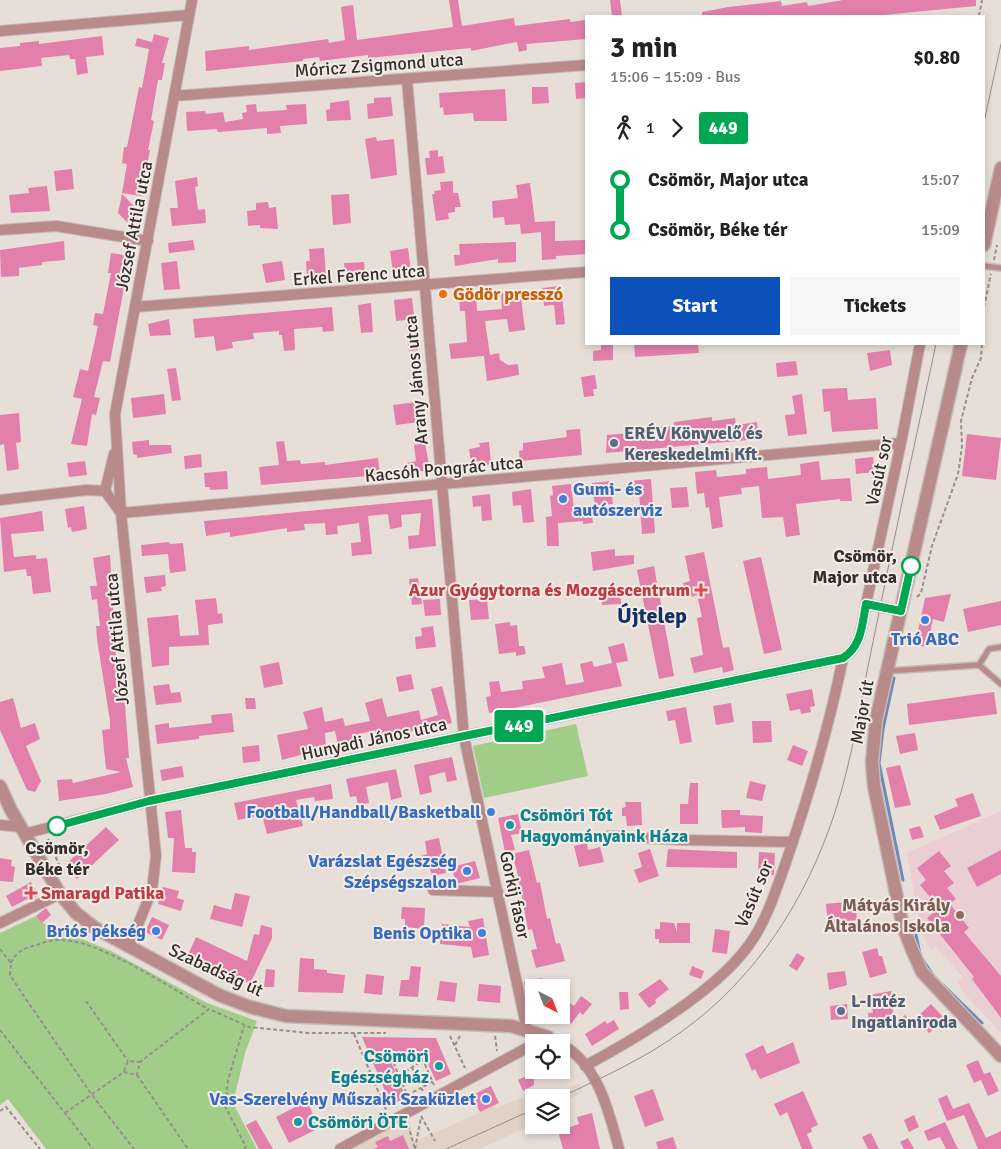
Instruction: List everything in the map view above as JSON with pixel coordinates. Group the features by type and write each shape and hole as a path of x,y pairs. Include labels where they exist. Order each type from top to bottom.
{"street":[{"name":"József Attila utca","path":"129,947 142,920 152,890 156,870 121,513 115,414 192,0"},
{"path":"0,31 188,15"},
{"name":"Móricz Zsigmond utca","path":"174,96 407,80 585,65"},
{"name":"Arany János utca","path":"407,80 464,737"},
{"path":"985,240 1001,168"},
{"path":"0,230 56,226 148,241"},
{"name":"Erkel Ferenc utca","path":"135,307 585,272"},
{"name":"Vasút sor","path":"866,604 902,443 920,345"},
{"name":"Major út","path":"961,345 876,720 872,762 886,851 904,927 922,972 1001,1056"},
{"name":"Kacsóh Pongrác utca","path":"121,513 441,486 902,443"},
{"name":"József Attila utca","path":"105,491 117,444"},
{"path":"0,500 86,490 105,491 121,513"},
{"path":"843,658 850,654 858,644 866,604 901,611"},
{"name":"Vasút sor","path":"585,1066 640,1035 724,972 742,953 762,925 793,842 820,754 843,658"},
{"name":"Hunyadi János utca","path":"0,825 23,831 45,830 149,801 843,658"},
{"name":"Gorkij fasor","path":"464,737 527,1030"},
{"name":"Szabadság út","path":"0,786 23,831 60,894 84,920 129,947 219,995 267,1012 286,1016 511,1026 538,1034"},
{"path":"608,836 681,840 793,842"},
{"path":"433,890 498,892"},
{"path":"0,923 60,894"},
{"path":"340,1149 525,1048"},
{"name":"Szabadság út","path":"570,1053 585,1066 601,1090 619,1149"}],"lane":[{"path":"985,266 1001,268"},
{"path":"978,665 989,649 1001,647"},
{"path":"887,671 978,665 1001,684"}],"path":[{"path":"979,15 982,0"},
{"path":"901,611 921,593 932,546 958,474 962,438 961,421 972,378 981,358 982,345"},
{"path":"45,830 66,878"},
{"path":"134,1149 92,1095 10,975 10,963 16,953 31,946 62,939 73,941 115,957 209,1009 244,1026 309,1033 392,1033"},
{"path":"0,949 10,963"},
{"path":"86,1001 128,1061"},
{"path":"128,1061 140,1062 209,1009"},
{"path":"244,1026 228,1080 225,1106 246,1148 244,1149"},
{"path":"0,1030 93,1149"},
{"path":"494,1032 497,1051"},
{"path":"354,1033 391,1122"},
{"path":"449,1034 465,1068"},
{"path":"454,1046 462,1034"},
{"path":"409,1099 398,1077 390,1054 421,1054 425,1059 434,1085"},
{"path":"398,1077 425,1059"},
{"path":"65,1113 124,1072 128,1061"},
{"path":"140,1062 138,1075 188,1149"},
{"path":"412,1068 415,1072"},
{"path":"124,1072 138,1075"},
{"path":"407,1094 433,1081"},
{"path":"421,1088 423,1092"},
{"path":"0,1111 6,1107 40,1149"},
{"path":"415,1149 421,1116 424,1110"},
{"path":"421,1116 435,1141"},
{"path":"406,1119 415,1149"}],"shaded area":[{"name":"Mátyás Király Általános Iskola","path":"1001,811 1001,1033 962,991 958,982 963,977 935,946 931,950 921,933 907,853"},
{"path":"579,1083 583,1092 570,1098 570,1089 565,1089"},
{"path":"525,1098 525,1128 480,1149 348,1149 408,1117 414,1142 494,1106 496,1108"}],"green space":[{"path":"576,724 588,776 484,798 473,746"},
{"path":"36,916 43,923 111,951 207,1003 257,1021 245,1053 233,1103 257,1149 46,1149 8,1099 0,1105 0,933"}],"building":[{"path":"449,0 458,0 462,26 514,18 515,26 570,19 570,22 585,20 585,39 526,44 527,50 519,52 517,42 471,51 471,48 368,58 368,55 320,61 319,57 303,59 303,61 206,71 205,51 249,46 249,50 328,39 329,43 345,40 341,7 353,5 357,40 453,27"},
{"path":"610,0 620,0 622,15 612,15"},
{"path":"843,0 976,0 976,6 883,15 702,15 702,12 728,7 781,1 782,6 807,2 808,6"},
{"path":"154,34 169,38 162,63 165,63 162,80 158,80 151,120 154,121 148,150 150,150 141,196 122,193 127,164 122,163 124,147 127,147 139,87 142,88 149,49 135,46 137,38 152,42"},
{"path":"102,36 104,55 86,57 88,73 77,75 75,59 70,59 69,55 41,58 42,66 0,71 0,48 20,46 20,43 39,41 39,44"},
{"path":"585,82 585,98 576,99 575,83"},
{"path":"532,87 548,87 549,103 532,104"},
{"path":"505,89 507,121 474,121 473,113 444,115 443,107 440,108 439,93"},
{"path":"391,97 393,116 368,119 367,104 374,103 374,98"},
{"path":"349,100 351,120 327,121 326,110 330,109 330,103"},
{"path":"256,104 257,112 287,110 286,105 306,104 307,124 280,126 281,133 267,134 267,128 218,132 217,129 187,131 186,112 205,111 206,114 223,112 225,122 243,119 242,113 247,112 246,105"},
{"path":"376,137 377,141 394,139 397,175 371,179 365,139"},
{"path":"438,150 438,157 443,156 445,173 427,175 425,158 430,158 429,151"},
{"path":"72,169 74,189 56,191 54,171"},
{"path":"197,177 198,186 195,187 198,210 205,209 206,223 172,226 170,208 178,208 175,181"},
{"path":"453,181 453,193 458,193 461,207 455,207 455,212 448,213 449,219 436,221 432,194 435,194 434,191 441,190 440,182"},
{"path":"530,183 535,222 555,221 555,241 585,240 585,254 556,256 556,259 542,260 541,232 521,234 520,224 505,225 504,217 493,218 492,201 518,198 516,185"},
{"path":"47,186 50,211 11,213 9,195 29,193 28,188"},
{"path":"122,194 138,210 137,217 127,222 118,213"},
{"path":"349,194 351,223 333,225 331,195"},
{"path":"268,202 269,208 276,207 278,229 260,228 260,225 248,226 247,211 256,210 256,203"},
{"path":"193,240 195,250 169,253 168,243"},
{"path":"64,241 65,260 42,262 42,265 19,268 19,276 1,277 0,250"},
{"path":"516,242 516,262 498,263 498,259 455,266 454,255 460,255 459,244"},
{"path":"324,248 326,277 307,279 306,261 310,261 309,249"},
{"path":"408,248 411,271 393,273 390,251"},
{"path":"111,253 130,256 110,362 103,361 94,397 100,398 96,415 92,414 87,446 71,444 82,399 73,397 80,369 88,371 98,326 93,325 95,313 103,314 111,273 108,273"},
{"path":"177,261 180,289 164,290 161,263"},
{"path":"282,261 285,280 266,283 262,264"},
{"path":"364,262 365,274 351,275 350,271 345,272 344,263"},
{"path":"561,286 565,324 556,325 554,305 544,306 542,288"},
{"path":"520,290 525,330 509,332 507,319 485,321 490,355 499,353 500,360 508,365 518,364 519,375 487,381 484,356 451,359 449,344 467,342 465,311 460,311 459,296 476,295 477,311 502,309 501,293"},
{"path":"412,298 418,350 409,351 406,320 396,321 394,300"},
{"path":"371,303 373,332 361,333 358,305"},
{"path":"332,307 334,331 323,332 322,327 294,329 295,350 284,351 282,335 279,335 279,331 253,333 254,339 232,342 233,348 216,351 214,336 195,338 193,319"},
{"path":"169,319 171,335 150,336 148,324"},
{"path":"601,345 613,345 613,360 593,361 593,351 601,350"},
{"path":"634,345 698,345 699,353 635,357"},
{"path":"890,350 892,365 870,371 867,353"},
{"path":"796,361 798,375 777,377 776,363"},
{"path":"176,368 181,400 172,401 167,369"},
{"path":"595,375 597,389 593,389 594,396 584,397 581,377"},
{"path":"847,388 848,400 876,398 878,429 832,432 830,411 824,412 822,389"},
{"path":"164,394 166,414 133,418 131,398"},
{"path":"802,394 807,434 788,436 785,415 795,414 792,396"},
{"path":"417,402 419,422 396,425 393,405"},
{"path":"19,413 21,442 16,443 19,469 7,471 4,444 0,445 0,415"},
{"path":"712,417 712,421 735,418 736,425 757,422 759,439 606,453 607,435 630,433 630,428 674,426 674,422"},
{"path":"580,429 582,455 520,461 519,451 523,450 523,443 567,437 566,430"},
{"path":"967,434 1001,438 996,480 962,476"},
{"path":"149,440 149,445 171,445 172,453 137,458 137,455 133,454 132,442"},
{"path":"284,441 287,461 300,460 301,464 325,462 325,465 378,458 380,475 261,485 259,467 279,465 276,442"},
{"path":"489,442 491,464 481,466 480,461 471,462 469,449 480,447 479,443"},
{"path":"425,443 430,470 409,473 407,463 416,461 414,445"},
{"path":"201,454 202,467 185,469 184,456"},
{"path":"873,457 875,472 856,474 855,459"},
{"path":"85,461 87,475 69,477 67,463"},
{"path":"819,461 821,480 850,478 852,501 840,501 840,499 796,504 800,535 786,537 783,517 762,518 759,486 741,488 742,494 719,497 723,527 712,529 709,507 706,508 704,493 697,494 695,472 716,470 717,477 746,474 746,469 767,467 768,479 801,475 800,464"},
{"path":"227,471 228,489 210,490 210,487 205,487 204,473"},
{"path":"651,479 655,533 642,534 639,492 631,493 630,481"},
{"path":"610,481 613,504 595,506 592,483"},
{"path":"571,484 574,510 591,508 593,523 583,524 583,521 558,523 559,546 547,546 546,517 552,516 550,496 553,495 552,486"},
{"path":"687,487 689,507 672,508 670,488"},
{"path":"531,489 534,522 523,523 521,505 513,506 512,492"},
{"path":"490,494 492,520 482,521 481,506 473,507 472,496"},
{"path":"432,499 436,546 409,549 408,536 419,535 421,513 401,515 402,527 390,529 388,514 368,516 372,554 352,556 351,543 361,542 359,523 337,526 338,534 326,535 325,523 304,524 305,530 287,532 287,528 230,537 230,532 206,536 204,521"},
{"path":"84,506 87,529 72,532 71,527 68,528 65,509"},
{"path":"42,511 44,531 11,534 14,557 36,555 36,559 47,558 51,592 33,594 31,576 27,576 26,569 4,572 0,518"},
{"path":"169,542 170,544 183,543 186,571 170,573 168,554 142,556 141,545"},
{"path":"615,549 615,556 634,555 634,564 593,571 591,552"},
{"path":"704,552 723,648 729,647 734,670 723,673 722,667 694,673 690,658 703,655 697,618 702,617 697,595 688,598 683,583 690,581 685,556"},
{"path":"110,555 116,657 120,657 121,675 119,675 125,705 129,758 126,758 133,787 106,794 59,801 57,780 72,779 73,783 121,772 106,769 102,730 110,729 110,721 97,639 96,626 100,626 97,599 92,600 90,586 97,586 93,558"},
{"path":"761,557 782,650 764,654 743,561"},
{"path":"654,566 674,676 659,679 637,570"},
{"path":"165,575 166,586 161,587 162,591 146,593 144,577"},
{"path":"418,578 422,604 412,605 409,579"},
{"path":"620,588 621,604 602,605 601,589"},
{"name":"Trió ABC","path":"951,594 944,622 933,619 927,647 915,645 925,598"},
{"path":"216,598 218,614 222,613 223,623 208,625 209,645 169,647 169,665 152,667 147,618 178,615 180,636 199,635 195,600"},
{"path":"440,599 441,615 425,616 423,600"},
{"path":"487,599 489,619 471,620 469,600"},
{"path":"1001,601 1001,625 968,632 963,609"},
{"path":"510,622 510,626 517,625 519,646 524,646 526,654 516,656 516,652 499,654 495,624"},
{"path":"433,626 436,647 416,649 415,637 422,636 421,628"},
{"path":"624,643 628,661 616,663 622,686 489,713 486,697 491,696 489,682 499,681 501,692 523,689 522,681 545,678 542,667 562,663 566,685 584,682 580,664 592,661 594,667 612,663 608,647"},
{"path":"279,662 283,684 264,688 260,666"},
{"path":"411,674 414,689 399,692 396,677"},
{"path":"169,684 171,693 180,692 182,702 156,705 153,686"},
{"path":"442,686 452,723 403,733 403,730 377,737 375,730 359,734 360,741 341,745 338,745 335,731 325,733 326,748 282,760 277,735 308,729 303,712 322,707 325,722 343,718 345,726 370,721 365,703 382,698 387,717 419,710 421,720 438,715 431,689"},
{"path":"812,689 815,706 810,707 811,712 801,714 800,709 790,711 786,694"},
{"path":"994,692 997,714 909,725 907,704"},
{"path":"13,698 21,728 35,723 40,739 26,746 41,781 35,792 27,790 0,730 0,702"},
{"path":"245,698 255,698 256,709 246,709"},
{"path":"731,703 734,722 716,725 713,706"},
{"path":"686,707 692,742 680,744 675,720 668,721 666,711"},
{"path":"232,713 234,732 199,736 199,739 157,744 155,725 169,723 169,728 212,723 211,715"},
{"path":"752,721 771,721 772,742 753,743"},
{"path":"915,733 918,750 900,754 896,736"},
{"path":"259,745 260,761 243,763 242,747"},
{"path":"793,745 808,751 802,766 787,760"},
{"path":"452,757 457,780 447,782 445,772 429,776 432,792 420,795 414,765"},
{"path":"900,765 911,805 895,808 886,768"},
{"path":"182,766 184,777 162,781 160,770"},
{"path":"396,769 402,797 391,800 388,782 366,787 369,803 358,805 356,796 350,797 346,779"},
{"path":"750,781 766,785 762,801 746,798"},
{"path":"690,783 698,783 698,824 680,824 680,804 688,804"},
{"path":"331,784 333,799 315,801 314,797 296,800 303,826 267,834 262,815 238,820 234,803"},
{"path":"973,793 981,816 940,830 934,816 958,806 955,799"},
{"path":"625,802 641,802 642,825 627,826 626,816 622,816 622,808 626,807"},
{"path":"181,810 185,848 192,848 192,852 196,852 195,873 172,872 174,838 168,838 165,812"},
{"path":"721,810 740,810 740,815 763,816 762,833 745,832 745,827 722,828"},
{"name":"Csömöri Tót Hagyományaink Háza","path":"518,814 522,833 511,835 515,850 505,852 498,818"},
{"path":"920,826 924,837 912,840 909,829"},
{"path":"106,827 119,840 77,879 65,865"},
{"path":"439,838 446,873 432,876 430,868 423,869 421,856 427,854 425,841"},
{"path":"587,843 588,850 600,847 604,862 579,867 574,846"},
{"path":"650,849 659,876 639,883 634,870 642,867 638,853"},
{"path":"668,849 737,852 737,868 666,867"},
{"path":"529,850 537,883 540,882 547,919 550,918 556,944 560,943 565,961 536,968 531,950 537,949 532,929 528,930 512,854"},
{"path":"1001,850 1001,874 977,887 967,868"},
{"path":"939,851 951,866 944,871 954,883 947,888 956,899 950,904 969,928 964,932 1001,976 1001,1018 972,979 974,977 927,918 933,913 923,902 930,897 920,885 926,880 917,868"},
{"path":"759,852 775,853 774,875 758,874"},
{"path":"0,858 12,860 11,866 15,867 13,882 0,881"},
{"path":"475,861 480,878 456,884 452,867"},
{"path":"31,882 39,895 12,907 6,896"},
{"path":"163,887 179,891 177,898 184,900 181,911 158,904"},
{"path":"235,893 250,896 242,927 210,919 214,905 231,910"},
{"path":"855,901 857,920 828,923 826,904"},
{"path":"402,907 425,908 424,929 405,927 405,919 401,919"},
{"path":"46,908 51,915 42,923 36,916"},
{"path":"152,917 169,925 162,940 145,932"},
{"path":"483,918 489,955 473,958 471,947 440,944 442,924 470,927 468,921"},
{"path":"660,922 674,923 677,932 677,923 690,923 690,943 659,943 659,939 655,939 655,929 660,929"},
{"path":"261,925 272,928 272,938 250,984 188,955 196,937 247,961 254,934 259,935"},
{"path":"715,929 730,931 727,954 712,952"},
{"path":"877,948 879,956 882,956 887,973 870,978 862,952"},
{"path":"797,953 805,958 797,971 789,966"},
{"path":"300,958 314,959 314,969 345,975 343,993 298,992"},
{"path":"411,966 421,967 418,997 399,996 401,980 409,980"},
{"path":"692,966 704,971 701,979 689,975"},
{"path":"266,969 275,970 274,987 264,987"},
{"path":"845,971 847,985 829,990 827,973"},
{"path":"366,974 384,976 382,995 364,993"},
{"path":"660,979 669,989 655,1000 656,1003 649,1008 638,994"},
{"path":"440,981 457,983 455,1002 437,1000"},
{"path":"479,984 501,986 500,1003 477,1001"},
{"path":"891,991 894,1024 869,1026 868,1013 873,1013 870,995"},
{"path":"619,992 628,992 629,1009 620,1010"},
{"path":"581,996 592,1004 583,1015 580,1012 571,1024 570,1003 574,1006"},
{"path":"847,1004 848,1019 831,1020 830,1006"},
{"path":"931,1004 945,1019 929,1033 916,1018"},
{"path":"905,1015 912,1024 905,1029 899,1020"},
{"path":"614,1020 619,1029 592,1046 585,1034 605,1021 607,1024"},
{"name":"Csömöri Egészségház","path":"362,1037 436,1038 451,1074 436,1081 423,1053 387,1052 406,1098 391,1105"},
{"path":"793,1042 800,1063 760,1079 755,1069 752,1071 745,1054 763,1045 767,1054"},
{"path":"978,1060 984,1074 990,1072 999,1091 988,1096 981,1080 974,1083 966,1065"},
{"path":"525,1076 525,1079 534,1079 534,1085 523,1091 518,1080"},
{"path":"491,1086 499,1103 480,1112 472,1095"},
{"path":"653,1089 664,1120 645,1127 634,1096"},
{"path":"803,1091 818,1125 811,1128 812,1132 807,1134 813,1149 802,1149 787,1112 780,1116 774,1104"},
{"path":"947,1095 953,1109 969,1103 986,1138 1001,1131 1001,1149 978,1149 964,1115 947,1121 938,1099"},
{"name":"Csömöri ÖTE","path":"307,1101 319,1128 289,1143 276,1117"},
{"path":"592,1113 600,1149 563,1149 559,1134 570,1134 570,1127 579,1124 577,1117"},
{"path":"914,1115 919,1127 909,1132 904,1120"},
{"path":"256,1120 273,1149 259,1149 246,1125"},
{"path":"945,1122 958,1149 946,1149 940,1137 928,1141 924,1131"},
{"path":"871,1133 879,1149 868,1149 862,1137"},
{"path":"403,1135 409,1149 373,1149 378,1147 375,1142 388,1136 390,1141"},
{"path":"673,1137 677,1149 658,1149 656,1142"},
{"path":"908,1138 914,1149 904,1149 900,1142"}],"waterway":[{"path":"894,678 883,729 879,763 903,880"},
{"path":"916,935 920,954"},
{"path":"923,960 933,975"},
{"path":"943,985 982,1023"}],"tram line":[{"path":"985,117 1001,44"},
{"path":"570,1093 622,1068 652,1051 708,1011 755,962 776,934 810,875 835,812 847,770 936,345"},
{"path":"446,1149 525,1113"}],"bus line":[{"name":"449","path":"57,826 149,801 843,658 850,654 858,644 866,604 901,611 911,566"}],"place":[{"name":"Gödör presszó","path":"443,294"},
{"name":"ERÉV Könyvelő és Kereskedelmi Kft.","path":"614,443"},
{"name":"Gumi- és autószerviz","path":"563,499"},
{"name":"Csömör, Major utca","path":"911,566"},
{"name":"Azur Gyógytorna és Mozgáscentrum","path":"701,590"},
{"name":"Trió ABC","path":"925,620"},
{"name":"Football/Handball/Basketball","path":"491,812"},
{"name":"Csömöri Tót Hagyományaink Háza","path":"510,825"},
{"name":"Csömör, Béke tér","path":"57,826"},
{"name":"Varázslat Egészség Szépségszalon","path":"467,871"},
{"name":"Smaragd Patika","path":"31,893"},
{"name":"Mátyás Király Általános Iskola","path":"960,915"},
{"name":"Briós pékség","path":"156,931"},
{"name":"Benis Optika","path":"482,933"},
{"name":"L-Intéz Ingatlaniroda","path":"841,1011"},
{"name":"Csömöri Egészségház","path":"439,1066"},
{"name":"Vas-Szerelvény Műszaki Szaküzlet","path":"486,1099"},
{"name":"Csömöri ÖTE","path":"298,1122"}],"district":[{"name":"Újtelep","path":"652,615"}]}
